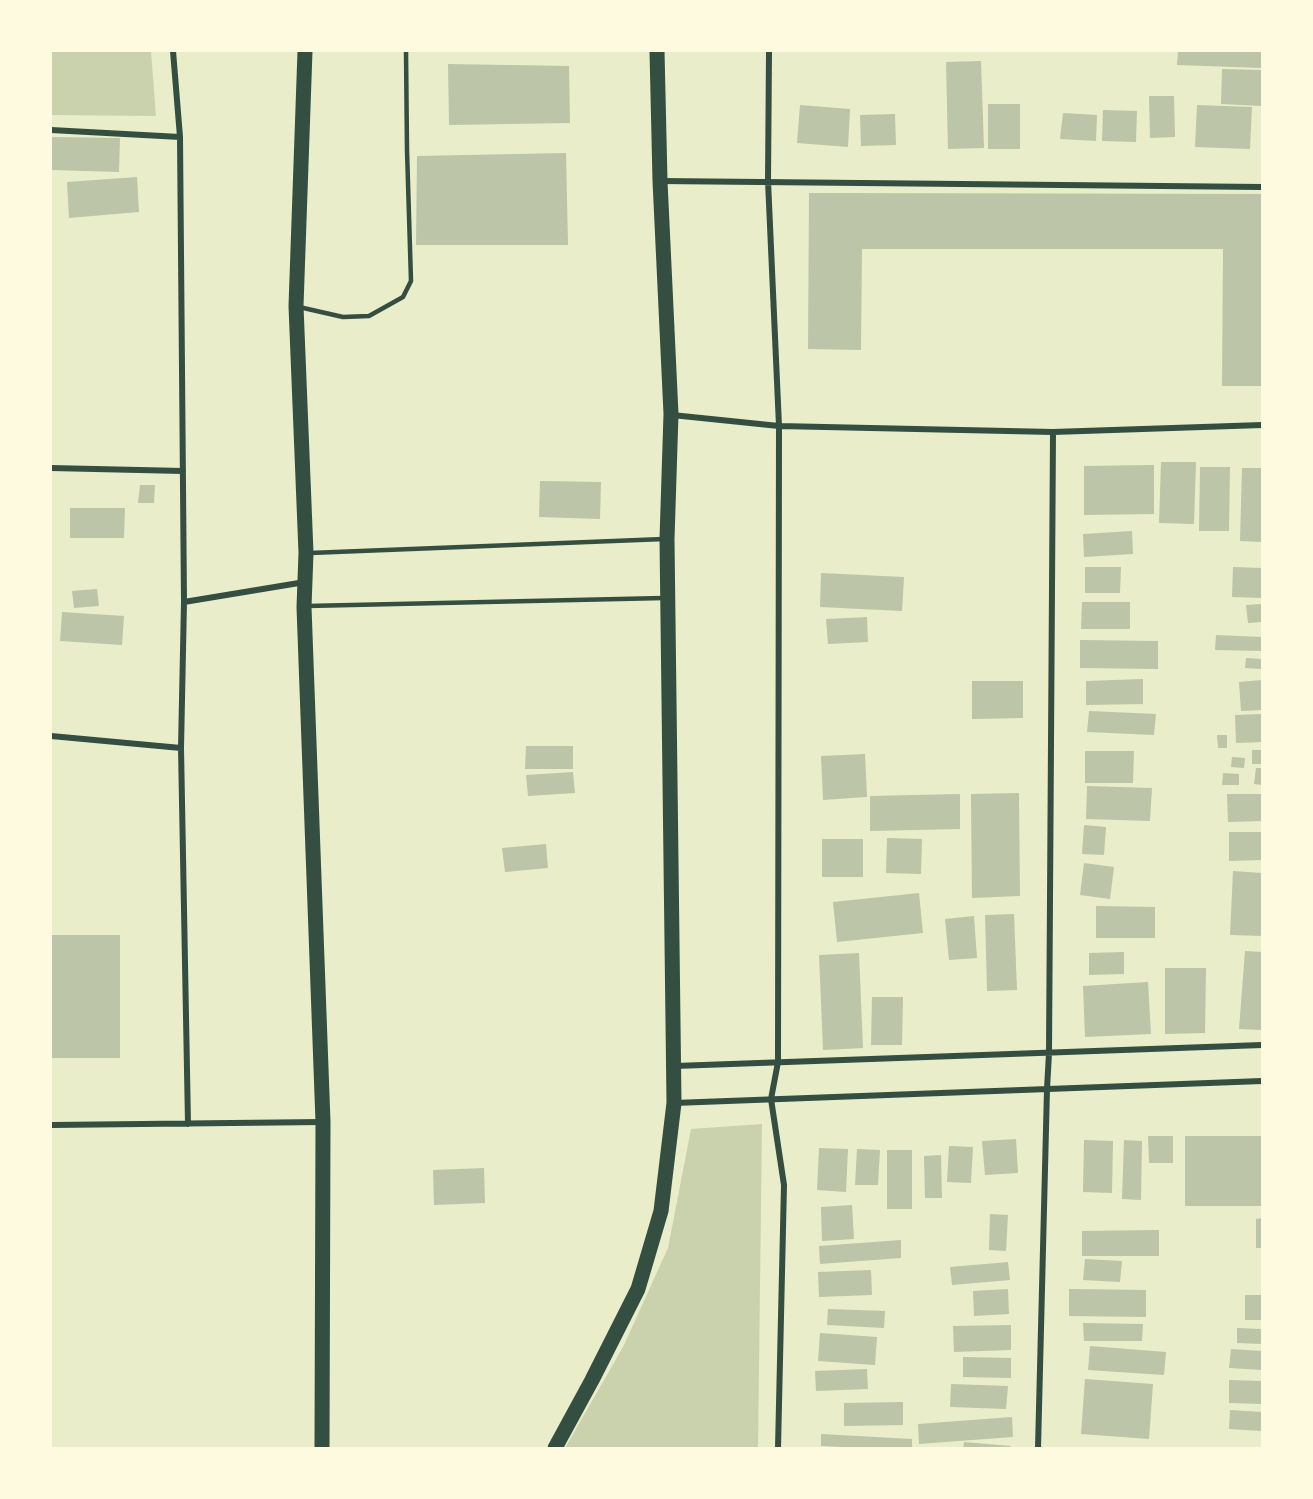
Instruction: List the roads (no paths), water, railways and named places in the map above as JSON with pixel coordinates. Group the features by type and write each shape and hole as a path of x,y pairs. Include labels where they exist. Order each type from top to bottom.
{"main road":[{"path":"305,51 296,306 306,553 304,607 323,1122 322,1448"},
{"path":"555,1448 638,1288 661,1211 674,1103 667,539 671,414 660,181 657,51"}],"street":[{"path":"173,51 180,137 184,602 181,748 188,1124"},
{"path":"769,51 768,182 779,426 778,1062 771,1099 784,1185 778,1448"},
{"path":"51,130 180,137"},
{"path":"660,181 1262,187"},
{"path":"671,414 779,426 1053,432 1262,425"},
{"path":"1038,1448 1049,1053 1053,432"},
{"path":"51,468 183,471"},
{"path":"184,602 304,582"},
{"path":"51,736 181,748"},
{"path":"673,1066 1262,1045"},
{"path":"674,1103 1262,1081"},
{"path":"51,1125 323,1122"}],"lane":[{"path":"296,306 344,317 369,316 403,297 411,281 406,51"},
{"path":"306,553 667,539"},
{"path":"304,607 668,598"}]}
